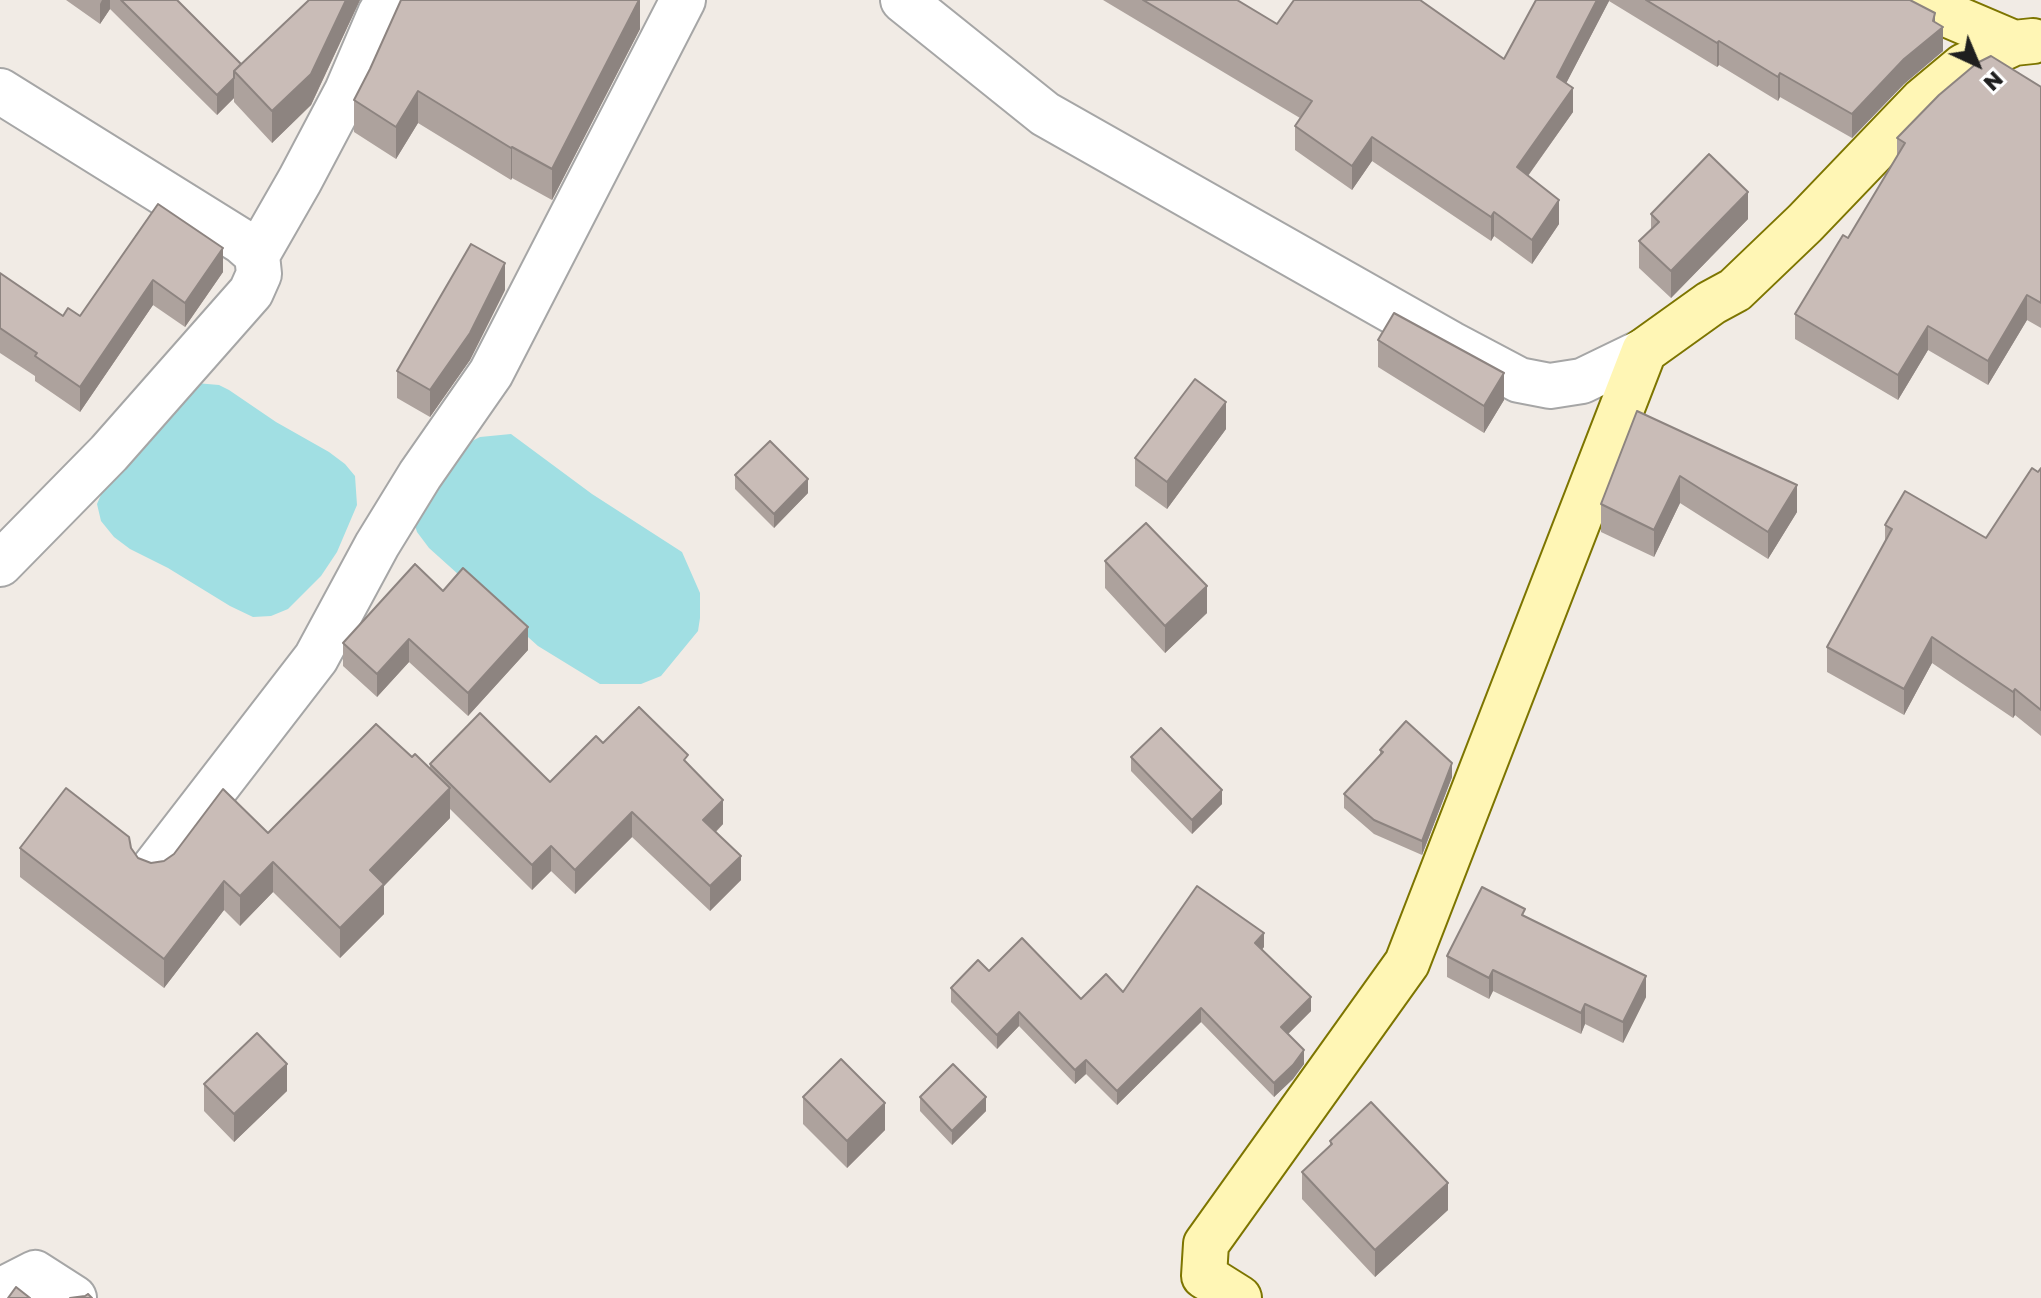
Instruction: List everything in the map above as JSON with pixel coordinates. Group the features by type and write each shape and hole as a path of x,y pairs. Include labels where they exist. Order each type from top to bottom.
{"street":[{"path":"0,564 109,453 251,292 259,274 257,255 347,91 388,0"},
{"path":"154,868 316,658 377,545 420,475 491,373 683,0"},
{"path":"903,0 1045,114 1451,344 1519,380 1550,386 1582,381 1644,351 1711,303 1735,290 1805,223 1922,101 1964,66 2027,42"},
{"path":"1917,0 2027,42"},
{"path":"0,91 241,241 257,255"},
{"path":"1239,1298 1204,1276 1206,1244 1407,963 1644,351"},
{"path":"0,1291 35,1273 74,1298"}],"water":[{"path":"196,383 219,385 229,390 276,422 329,452 355,476 357,505 337,552 321,576 288,609 271,616 253,617 230,606 130,549 114,537 101,521 97,504 111,471"},
{"path":"511,434 592,494 682,552 700,593 698,631 661,676 641,684 600,684 538,646 429,548 417,532 413,519 452,451 480,437"}],"building":[{"path":"121,0 177,0 241,64 234,71 234,78 217,95"},
{"path":"309,0 346,0 311,74 272,111 234,71"},
{"path":"401,0 639,0 552,169 511,148 418,91 396,127 354,100"},
{"path":"1143,0 1237,0 1277,24 1294,0 1420,0 1504,59 1536,0 1597,0 1557,77 1573,88 1517,167 1559,200 1532,240 1494,212 1491,217 1372,137 1352,166 1295,126 1312,101"},
{"path":"1646,0 1910,0 1935,13 1933,21 1943,27 1904,59 1852,114 1780,73 1778,77"},
{"path":"1991,56 2041,87 2041,303 2027,295 1988,361 1928,326 1898,375 1795,314 1843,235 1848,238 1905,143 1897,138 1939,95 1977,63"},
{"path":"1709,154 1748,192 1671,271 1639,241 1659,222 1651,214"},
{"path":"158,204 223,248 185,303 153,280 80,387 0,328 0,273 63,316 68,308 80,316"},
{"path":"471,244 505,263 470,333 430,390 397,371"},
{"path":"1394,313 1504,373 1484,406 1378,340"},
{"path":"1195,379 1226,402 1167,482 1135,458"},
{"path":"1637,411 1797,485 1768,532 1680,476 1654,530 1601,504"},
{"path":"770,441 808,479 774,514 735,475"},
{"path":"2032,468 2038,472 2041,468 2041,710 2015,689 2013,692 1932,637 1904,689 1827,647 1892,529 1885,525 1905,491 1986,538"},
{"path":"1146,523 1207,586 1165,626 1105,561"},
{"path":"415,564 443,591 463,568 528,627 468,693 409,639 377,674 343,643"},
{"path":"639,707 688,755 684,760 723,800 703,820 741,856 710,886 632,812 575,870 551,846 532,865 430,764 480,713 550,782 596,736 603,743"},
{"path":"1406,721 1452,763 1422,841 1374,820 1344,794 1383,752 1380,750"},
{"path":"376,724 412,757 415,754 450,788 370,870 384,884 340,928 273,862 240,896 224,881 164,959 20,848 66,788 129,837 131,848 138,858 151,863 164,861 174,854 223,789 268,833"},
{"path":"1161,728 1222,790 1192,820 1131,757"},
{"path":"1197,886 1264,933 1255,943 1311,997 1281,1027 1304,1050 1274,1083 1201,1008 1117,1091 1086,1060 1075,1070 1019,1012 997,1035 951,988 978,960 989,971 1022,938 1081,999 1106,974 1123,992"},
{"path":"1482,887 1525,909 1522,915 1646,976 1623,1022 1585,1004 1581,1013 1493,970 1489,978 1447,956"},
{"path":"257,1033 287,1064 234,1114 204,1084"},
{"path":"841,1059 885,1103 847,1141 803,1097"},
{"path":"953,1064 986,1097 952,1131 920,1097"},
{"path":"1371,1102 1448,1183 1375,1250 1302,1172"},
{"path":"16,1287 30,1298 8,1298"}]}
